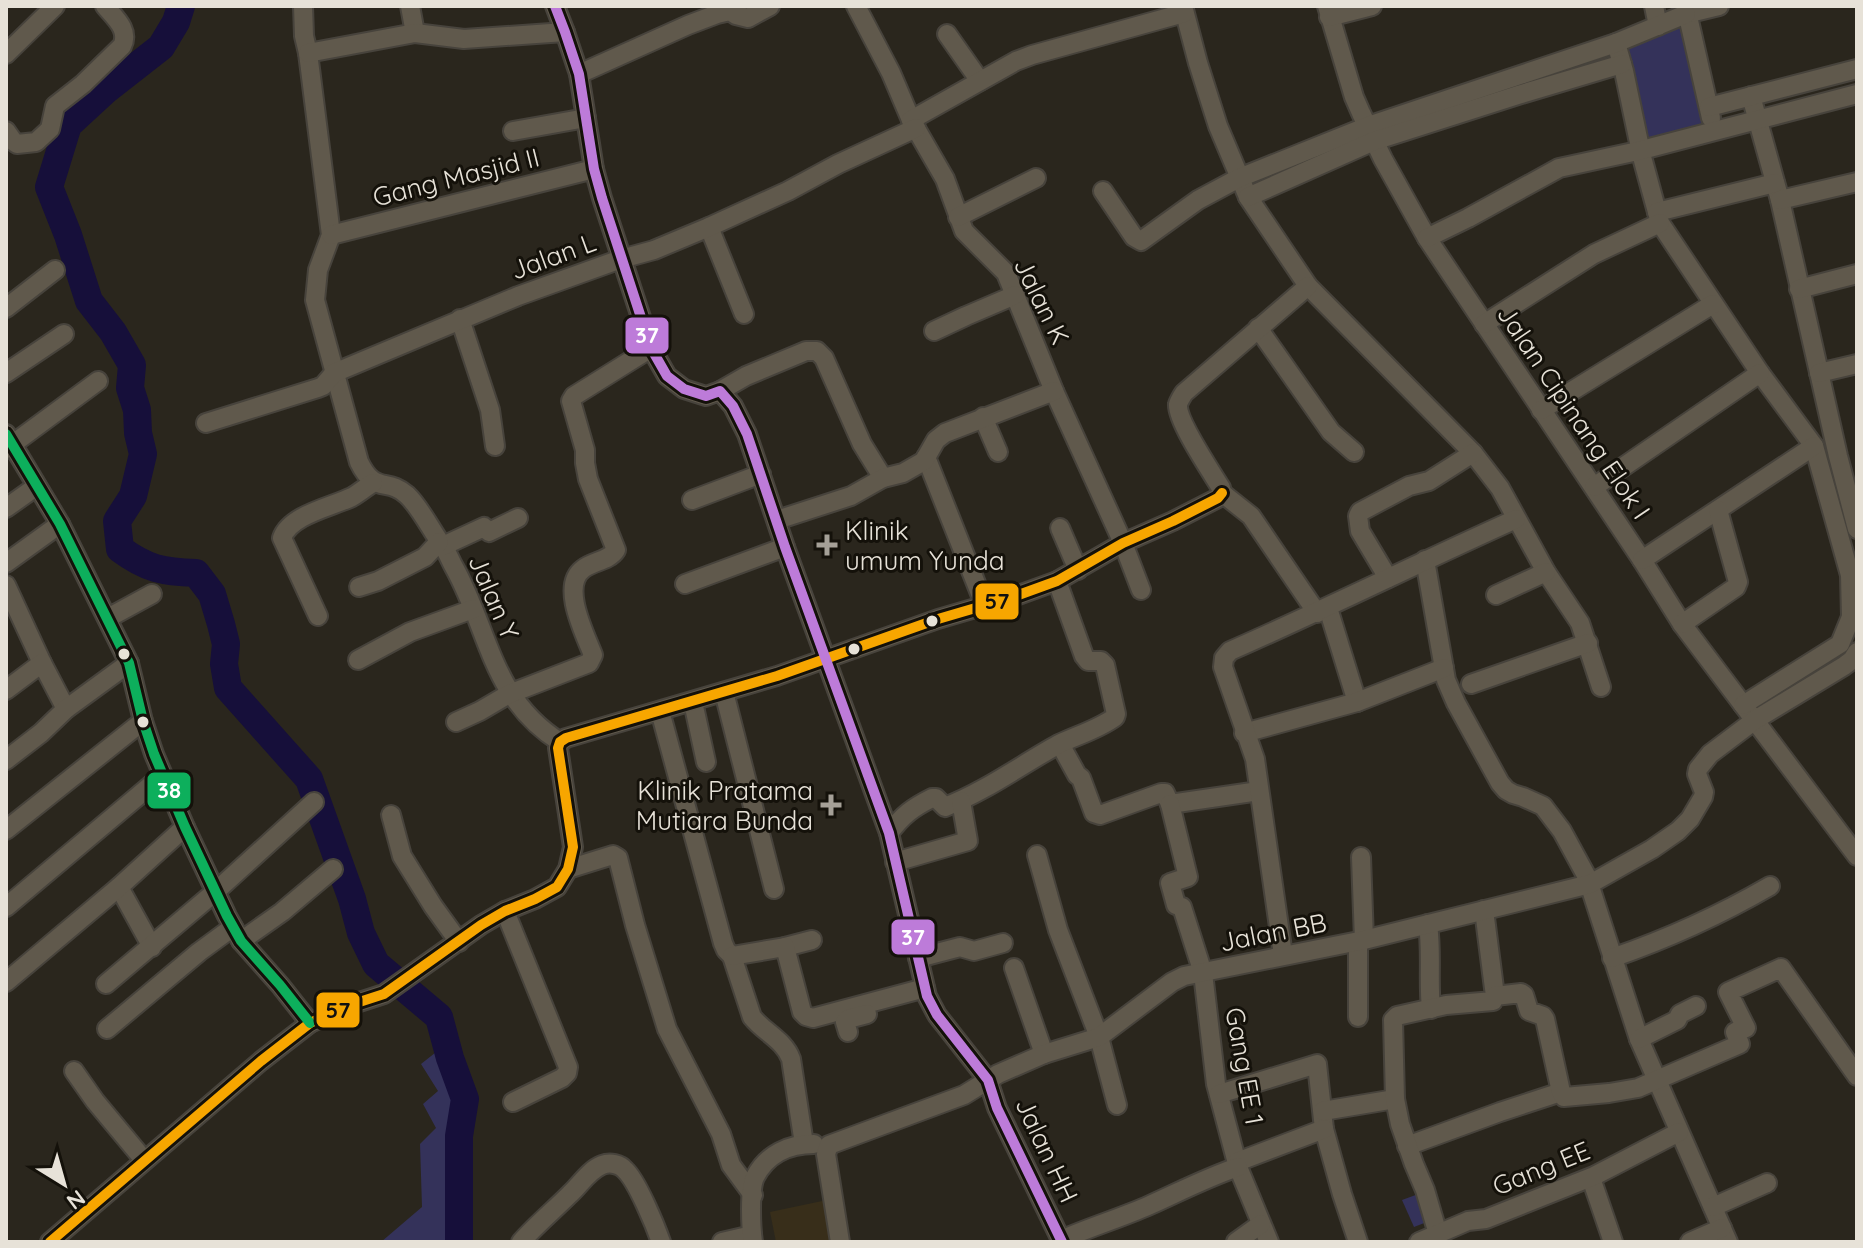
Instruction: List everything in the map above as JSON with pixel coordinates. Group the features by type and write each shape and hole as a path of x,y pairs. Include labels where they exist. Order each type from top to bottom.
{"street":[{"path":"6,54 55,6"},
{"path":"6,131 17,144 36,142 50,129 55,106 122,46 124,30 105,6"},
{"path":"303,6 303,27 331,235 318,270 315,300 359,462 373,483 355,495 295,521 284,532 282,538 318,616"},
{"path":"410,6 415,33"},
{"path":"555,6 579,74 594,169 621,259 651,348 667,376 684,389 706,396 806,351 817,351 824,358 862,444 883,478"},
{"path":"579,74 717,14 730,11 748,18 770,6"},
{"name":"Jalan K","path":"856,6 913,124 945,179 964,231 1003,268 1141,590"},
{"path":"1328,11 1372,6"},
{"path":"1654,6 1658,26"},
{"path":"1103,191 1134,237 1141,241 1198,200 1239,178 1371,134 1616,43 1686,11 1690,13 1719,6"},
{"path":"1184,9 1218,126 1248,197 1308,286 1473,453 1500,488 1546,572 1580,623 1601,687"},
{"name":"Jalan L","path":"206,423 318,388 334,373 460,319 621,259 654,250 709,227 788,191 913,124 1016,61 1184,9"},
{"name":"Jalan Cipinang Elok I","path":"1328,11 1354,97 1427,238 1682,624 1857,856"},
{"path":"1686,11 1714,131"},
{"path":"308,53 415,33 464,39 565,32"},
{"path":"947,34 980,81"},
{"path":"1616,43 1659,218 1713,304 1814,446 1853,575 1851,656"},
{"path":"1248,197 1371,134 1486,106 1622,64"},
{"path":"1709,107 1857,69"},
{"path":"1427,238 1559,168 1857,94"},
{"path":"1751,96 1777,192 1857,529"},
{"path":"513,131 586,118"},
{"name":"Gang Masjid II","path":"331,235 594,169"},
{"path":"958,217 1036,178"},
{"path":"1484,324 1594,254 1659,218 1777,192 1857,182"},
{"path":"709,227 744,314"},
{"path":"6,308 55,270"},
{"path":"1799,289 1857,274"},
{"path":"1308,286 1184,393 1178,404 1186,430 1222,493 1251,516 1322,610 1357,702"},
{"path":"934,331 1015,295"},
{"path":"1541,410 1713,304"},
{"path":"460,319 490,410 495,446"},
{"path":"1258,328 1331,432 1354,452"},
{"path":"6,373 64,334"},
{"path":"456,722 509,694 589,663 592,659 575,605 573,585 583,568 616,550 588,479 585,450 571,401 574,396 651,348"},
{"path":"1819,373 1857,364"},
{"path":"1594,487 1760,373"},
{"path":"98,381 8,442 60,524 129,663 143,721 163,775 215,892 237,934 310,1023"},
{"name":"Jalan HH","path":"720,391 733,406 747,434 889,833 926,992 937,1015 988,1080 997,1108 1062,1241"},
{"path":"777,520 851,496 883,478 903,473 924,461 936,440 945,433 1054,391"},
{"path":"983,417 998,452"},
{"path":"1642,560 1814,446"},
{"path":"1838,456 1857,451"},
{"path":"1388,578 1360,531 1360,512 1409,486 1426,483 1473,453"},
{"path":"926,457 985,606"},
{"path":"692,500 761,474"},
{"name":"Jalan Y","path":"373,483 401,490 411,498 464,585 509,694 546,733 560,742"},
{"path":"6,508 37,486"},
{"path":"50,1242 261,1061 310,1023 384,994 481,925 557,887 568,869 573,847 558,748 566,738 825,660 1057,581 1123,543 1218,498 1222,493"},
{"path":"1682,624 1736,587 1738,582 1718,510"},
{"path":"359,587 378,581 425,557 441,544 484,527 489,532 518,518"},
{"path":"1283,955 1255,759 1223,667 1224,658 1230,651 1516,519"},
{"path":"6,563 60,524"},
{"path":"1060,528 1078,570"},
{"path":"685,584 785,547"},
{"path":"1425,560 1446,680 1456,703 1500,783 1506,790 1543,806 1562,831 1590,884 1639,1039 1725,1235 1690,1242"},
{"path":"1496,595 1546,572"},
{"path":"889,833 908,811 932,798 945,807 961,801 1060,744 1112,720 1116,714 1105,665 1101,661 1088,661 1084,656 1057,581"},
{"path":"6,585 66,709"},
{"path":"108,618 152,594"},
{"path":"358,660 410,632 473,609"},
{"path":"1471,684 1588,643"},
{"path":"1743,705 1851,656"},
{"path":"1755,720 1851,656"},
{"path":"6,690 42,663"},
{"path":"6,760 66,709 129,663"},
{"path":"1244,733 1357,702 1444,668"},
{"path":"724,692 774,889"},
{"path":"693,702 706,762"},
{"path":"660,711 723,943 732,956 752,1017 788,1049 804,1144"},
{"name":"Jalan BB","path":"829,1145 964,1095 988,1080 1044,1054 1099,1037 1184,976 1361,941 1590,884 1652,849 1684,825 1703,797 1698,769 1710,754 1755,720"},
{"path":"6,830 143,721"},
{"path":"1060,744 1081,778 1097,815 1161,793 1165,793 1170,804 1259,791"},
{"path":"8,901 163,775"},
{"path":"895,862 968,841 961,801"},
{"path":"106,984 215,892 314,802"},
{"name":"Gang EE 1","path":"1170,804 1188,877 1170,883 1176,905 1182,907 1203,973 1219,1094 1238,1165 1269,1242"},
{"path":"391,815 402,856 459,942"},
{"path":"6,982 185,827"},
{"path":"568,869 613,855 618,858 667,1029 721,1134 731,1165 753,1195"},
{"path":"1037,855 1058,930 1099,1037 1117,1105"},
{"path":"1358,1017 1361,857"},
{"path":"107,1029 189,960 282,912 333,869"},
{"path":"1612,958 1673,935 1770,886"},
{"path":"119,887 152,947"},
{"path":"1438,1234 1400,1124 1395,1099 1393,1020 1397,1016 1446,1005 1493,1001 1495,996 1484,910"},
{"path":"505,911 568,1067 562,1078 513,1102"},
{"path":"1428,924 1431,1009"},
{"path":"732,956 812,940"},
{"path":"918,958 960,947 974,951 1003,943"},
{"path":"785,947 802,1012 806,1016 813,1018 926,992"},
{"path":"1014,968 1044,1054"},
{"path":"1495,996 1521,993 1529,1011 1543,1016 1564,1097 1609,1093 1638,1088 1740,1044 1735,1032 1746,1028 1728,992 1781,968 1857,1076"},
{"path":"848,1032 845,1022 848,1019 926,992"},
{"path":"1639,1039 1677,1020 1680,1014 1696,1006"},
{"path":"1219,1094 1317,1064 1323,1120 1358,1242"},
{"path":"74,1071 144,1160"},
{"path":"1407,1146 1561,1092"},
{"path":"1062,1241 1221,1173 1323,1120 1395,1099"},
{"name":"Gang EE","path":"1419,1242 1468,1221 1486,1219 1591,1178 1679,1132"},
{"path":"722,1242 752,1239 754,1180 778,1151 804,1144 829,1145 826,1154 840,1242"},
{"path":"521,1242 588,1175 601,1165 611,1164 624,1168 630,1175 661,1242"},
{"path":"1591,1178 1613,1242"},
{"path":"1713,1207 1767,1183"},
{"path":"1236,1242 1261,1224"}],"shaded area":[{"path":"1685,19 1711,128 1640,148 1618,42"},
{"path":"440,1049 461,1099 457,1135 457,1234 452,1242 381,1242 422,1207 420,1144 436,1128 423,1104 438,1091 421,1064"},
{"path":"1421,1193 1432,1220 1414,1227 1402,1200"},
{"path":"827,1200 834,1242 776,1242 770,1212"}],"waterway":[{"path":"181,6 176,22 161,47 68,125 49,187 89,301 113,332 132,365 130,388 137,410 143,454 133,496 117,521 120,549 156,568 196,573 212,594 226,644 224,664 228,688 309,779 361,933 376,964 439,1017 465,1099 459,1136 459,1242"}],"transit line":[{"name":"37","path":"555,6 579,74 594,169 602,198 651,348 667,376 684,389 706,396 720,391 733,406 747,434 889,833 927,996 937,1015 988,1080 997,1108 1062,1242"},
{"name":"38","path":"6,434 60,524 129,663 154,754 227,916 241,941 310,1023"},
{"name":"57","path":"50,1242 261,1061 310,1023 384,994 481,925 557,887 568,869 573,847 558,748 566,738 777,676 1057,581 1123,543 1218,498 1222,493"}],"place":[{"name":"Klinik umum Yunda","path":"827,545"},
{"name":"Klinik Pratama Mutiara Bunda","path":"831,805"}]}
